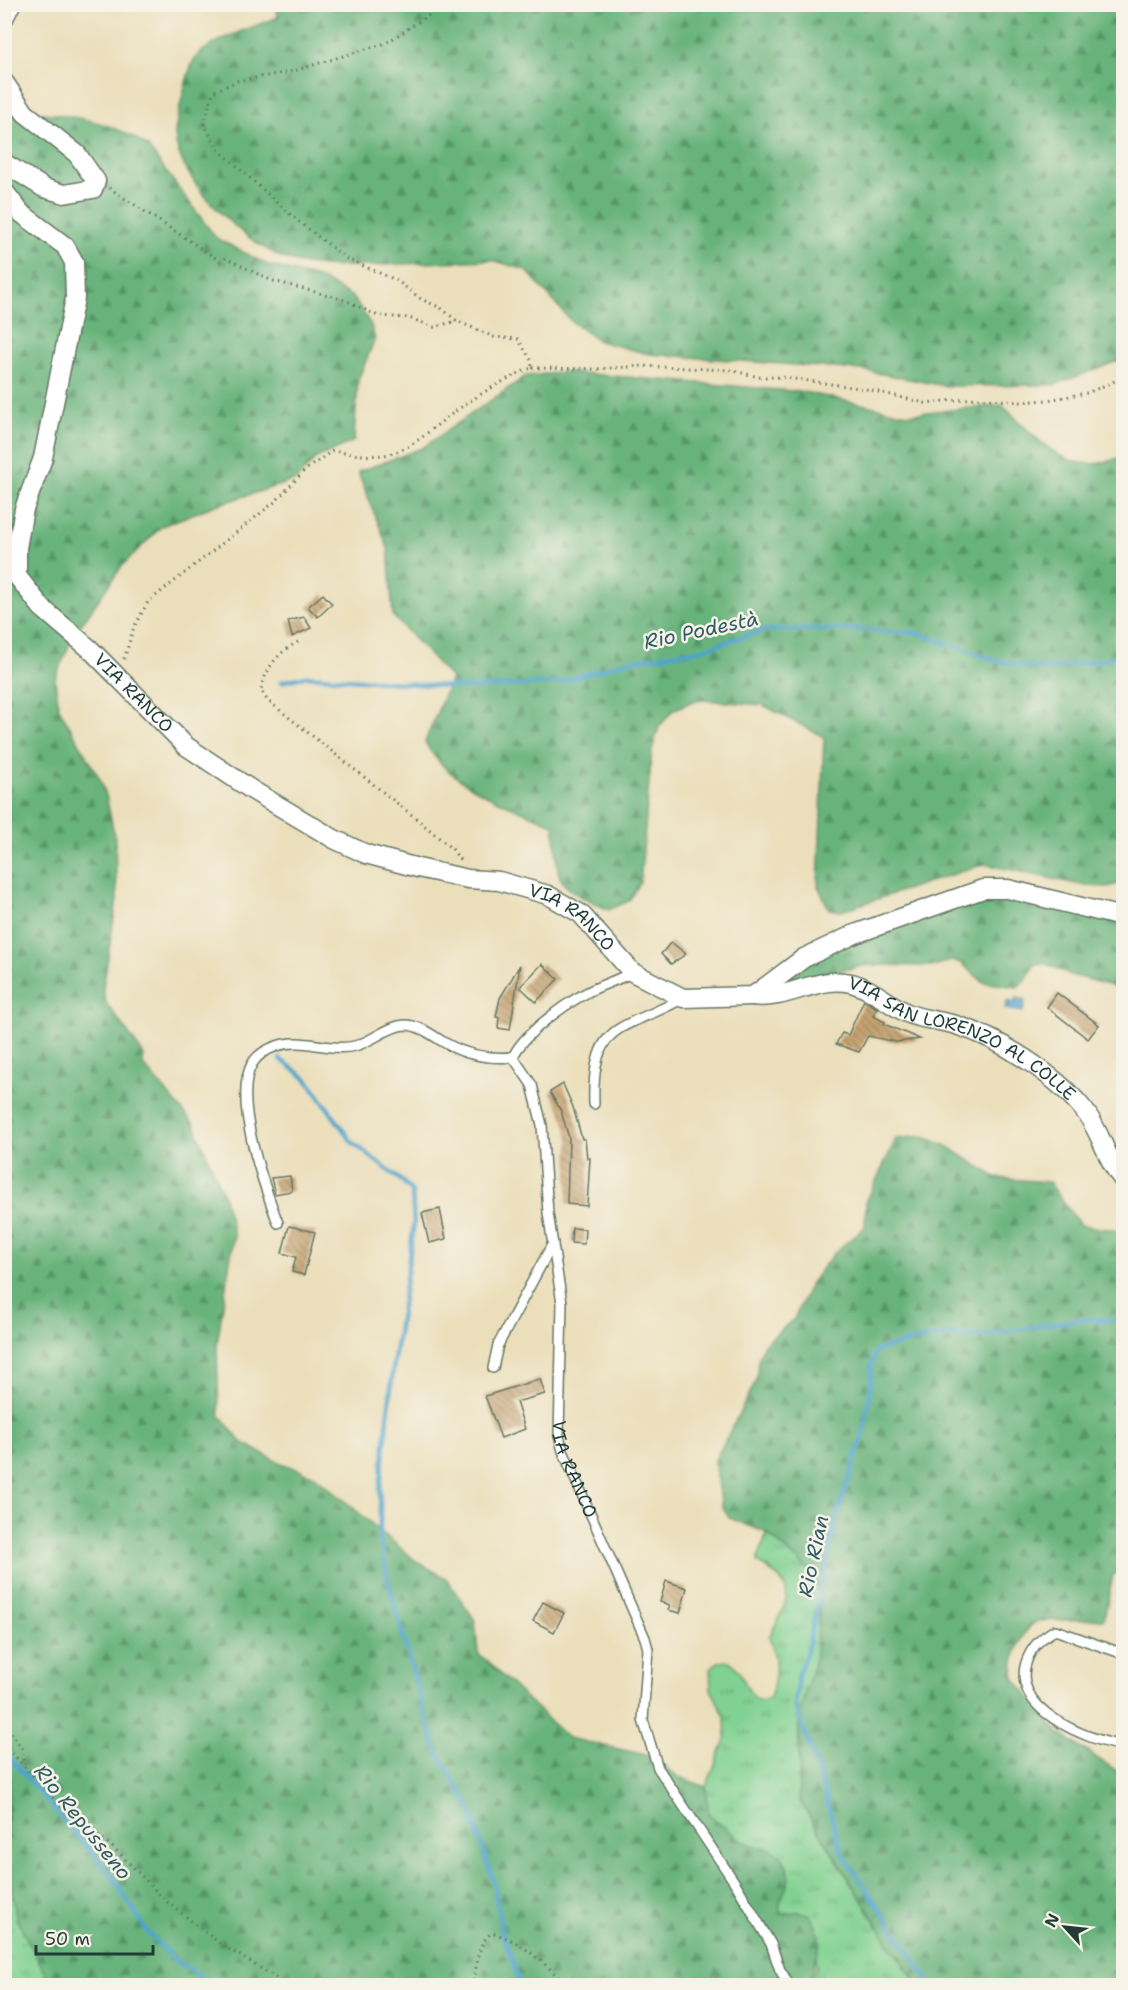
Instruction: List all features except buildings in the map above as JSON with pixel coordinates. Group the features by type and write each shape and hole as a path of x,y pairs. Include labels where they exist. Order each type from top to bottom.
{"street":[{"path":"4,18 11,4"},
{"path":"4,82 25,113 76,154 92,172 96,181 93,189 64,194 44,188 4,163"},
{"name":"VIA RANCO","path":"4,191 21,213 65,246 74,262 75,298 43,458 24,509 17,548 17,576 42,608 90,649 186,746 252,790 334,839 366,854 468,879 500,881 548,895 580,914 632,972 683,998 753,996"},
{"path":"753,996 804,958 855,934 983,889 1008,889 1103,913 1114,915 1124,913"},
{"name":"VIA SAN LORENZO AL COLLE","path":"753,996 779,995 829,981 851,983 866,988 909,1014 954,1024 985,1035 1048,1076 1084,1110 1116,1172 1124,1181"}],"lane":[{"name":"VIA RANCO","path":"632,972 586,992 523,1041 513,1056 532,1084 542,1125 553,1243 562,1302 559,1436 583,1498 645,1638 648,1649 643,1720 658,1768 692,1815 749,1907 790,1986"},
{"path":"594,1104 594,1066 602,1047 615,1030 683,998"},
{"path":"279,1223 253,1151 248,1117 248,1073 257,1057 276,1046 291,1042 353,1046 406,1025 420,1029 447,1044 481,1057 513,1056"},
{"path":"493,1368 498,1345 553,1243"},
{"path":"1124,1654 1055,1630 1038,1640 1023,1671 1024,1684 1051,1716 1089,1738 1124,1746"}],"path":[{"path":"446,4 386,43 290,72 237,81 213,92 204,124 218,149 293,217 347,260 396,280 421,298 441,308 457,321 494,337 518,339 531,360 532,368"},
{"path":"93,189 109,188 220,261 226,258 270,280 345,300 378,316 409,318 434,327 457,321"},
{"path":"111,671 121,665 134,627 148,602 276,501 313,465 332,451 365,455 395,452 422,438 454,412 506,381 515,373 532,368 597,369 643,366 730,370 759,377 781,377 877,391 925,403 975,398 1021,402 1047,400 1087,393 1124,377"},
{"path":"298,642 283,649 264,674 261,690 267,700 452,849 463,864 468,879"},
{"path":"4,1723 23,1749 23,1763"},
{"path":"4,1744 75,1822 96,1834 116,1850 167,1902 215,1940 290,1986"},
{"path":"472,1986 478,1955 487,1936 492,1933 503,1935 537,1958 567,1986"}],"green space":[{"path":"276,5 1123,5 1123,359 1054,385 945,386 861,370 648,354 599,341 572,322 526,270 492,260 330,266 296,262 279,256 239,230 203,193 179,154 175,135 182,97 194,60 200,53 220,40 278,17"},
{"path":"5,108 80,118 98,122 132,136 148,147 216,238 268,265 321,279 351,296 371,325 375,339 358,380 354,441 316,458 296,480 213,506 162,526 122,566 73,636 55,679 59,708 100,779 106,795 115,838 117,899 103,988 106,1003 144,1055 143,1065 194,1124 223,1194 234,1235 217,1344 219,1414 240,1441 276,1461 315,1476 416,1561 446,1578 475,1620 478,1653 568,1738 651,1756 679,1777 706,1787 708,1813 727,1830 749,1844 777,1852 785,1862 789,1876 780,1903 780,1914 799,1912 809,1914 819,1934 818,1950 809,1986 52,1985 17,1920 5,1848 10,1785 5,1777"},
{"path":"566,372 804,392 908,414 1002,405 1042,443 1070,460 1086,464 1104,463 1123,456 1123,883 1107,887 1086,886 984,864 841,911 829,909 818,886 824,737 763,705 703,700 693,701 673,710 659,727 652,750 640,883 629,901 609,910 576,894 567,887 558,872 554,825 500,802 465,783 435,758 425,742 451,678 393,616 388,548 358,472 422,448 526,376"},
{"path":"1002,895 1123,919 1123,989 1071,975 1045,963 1035,964 1025,981 1017,987 983,982 961,963 951,961 933,966 866,965 778,985 825,953 966,900"},
{"path":"921,1136 947,1146 997,1178 1049,1182 1080,1225 1120,1231 1124,1236 1123,1566 1113,1575 1104,1619 1037,1621 1026,1631 1018,1646 1013,1671 1014,1678 1060,1734 1123,1775 1123,1985 919,1985 893,1950 799,1799 799,1714 816,1656 820,1598 818,1585 812,1573 767,1533 729,1518 722,1506 714,1462 756,1381 758,1361 764,1344 794,1319 810,1284 834,1253 865,1227 866,1202 896,1139"},
{"path":"767,1533 812,1573 820,1598 816,1656 799,1714 799,1799 893,1950 919,1985 809,1985 817,1964 799,1912 780,1914 780,1902 789,1876 785,1862 777,1852 749,1844 738,1838 708,1813 706,1787 726,1737 725,1717 711,1689 710,1668 718,1662 729,1661 738,1670 750,1692 760,1701 770,1698 774,1682 776,1667 769,1637 781,1613 786,1595 785,1587 780,1579 757,1562"},
{"path":"5,1777 10,1785 5,1840"},
{"path":"4,1848 17,1920 52,1985 5,1985"}],"water":[{"path":"1016,998 1025,1000 1023,1012 1005,1009 1007,1001 1015,1003"}],"waterway":[{"name":"Rio Podestà","path":"281,682 307,676 470,688 558,683 628,661 699,650 765,630 847,629 918,633 997,661 1046,669 1108,659 1124,652"},
{"path":"280,1059 306,1078 352,1142 403,1182 412,1192 414,1224 394,1361 380,1488 380,1539 387,1576 422,1705 437,1751 470,1808 494,1883 501,1930 521,1986"},
{"name":"Rio Rian","path":"932,1986 842,1853 813,1754 795,1706 798,1674 807,1651 838,1511 864,1432 871,1384 871,1364 876,1351 911,1341 951,1335 979,1336 1082,1319 1124,1320"},
{"name":"Rio Repusseno","path":"4,1751 112,1876 148,1933 175,1960 214,1986"}]}
